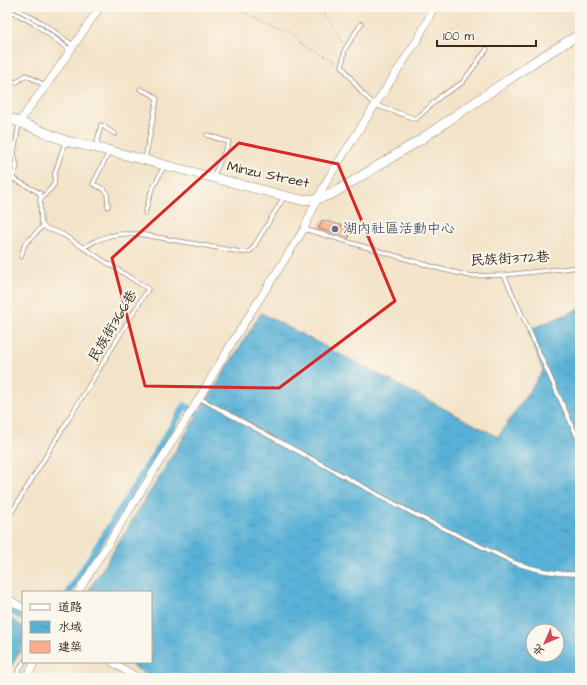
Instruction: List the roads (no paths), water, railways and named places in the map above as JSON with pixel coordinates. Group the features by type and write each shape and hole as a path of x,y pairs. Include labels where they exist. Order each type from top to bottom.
{"street":[{"path":"19,123 100,7"},
{"path":"79,591 304,229 317,199 329,177 418,39 434,7"},
{"name":"Minzu Street","path":"7,117 66,141 301,200 317,199 332,194 414,144 537,60 580,34"},
{"path":"7,598 22,607"},
{"path":"26,678 34,663"},
{"path":"114,663 138,678"}],"lane":[{"path":"13,7 42,23 72,48"},
{"path":"7,9 35,24 72,48"},
{"path":"361,24 345,49 342,66 362,93 375,105 416,119 441,96 462,82 487,49"},
{"path":"7,80 17,82 26,75 46,86"},
{"path":"140,89 153,95 157,99 145,160"},
{"path":"7,192 17,167 14,153 19,123"},
{"path":"96,148 101,125 115,134"},
{"path":"206,135 229,142 212,178"},
{"path":"40,200 54,184 55,173 66,141"},
{"path":"108,207 108,192 93,184 110,151"},
{"path":"145,213 151,192 164,166"},
{"path":"12,178 40,193 41,222 43,226 62,234 83,248 95,241 109,236 139,234 248,252 285,196"},
{"path":"21,257 24,246 43,226"},
{"name":"民族街372巷","path":"304,229 459,274 471,276 504,275 580,267"},
{"name":"民族街366巷","path":"7,520 148,289 83,248"},
{"path":"504,275 580,443"},
{"path":"197,400 414,514 515,562 548,572 580,574"},
{"path":"14,678 23,663"}],"water":[{"path":"580,309 580,678 151,678 128,663 152,663 152,591 89,591 261,313 498,437 543,371 528,330"},
{"path":"7,617 22,625 22,647 7,674"}],"waterway":[{"path":"70,591 185,406 207,418"},
{"path":"7,608 22,617"}],"place":[{"name":"湖內社區活動中心","path":"335,229"}]}
